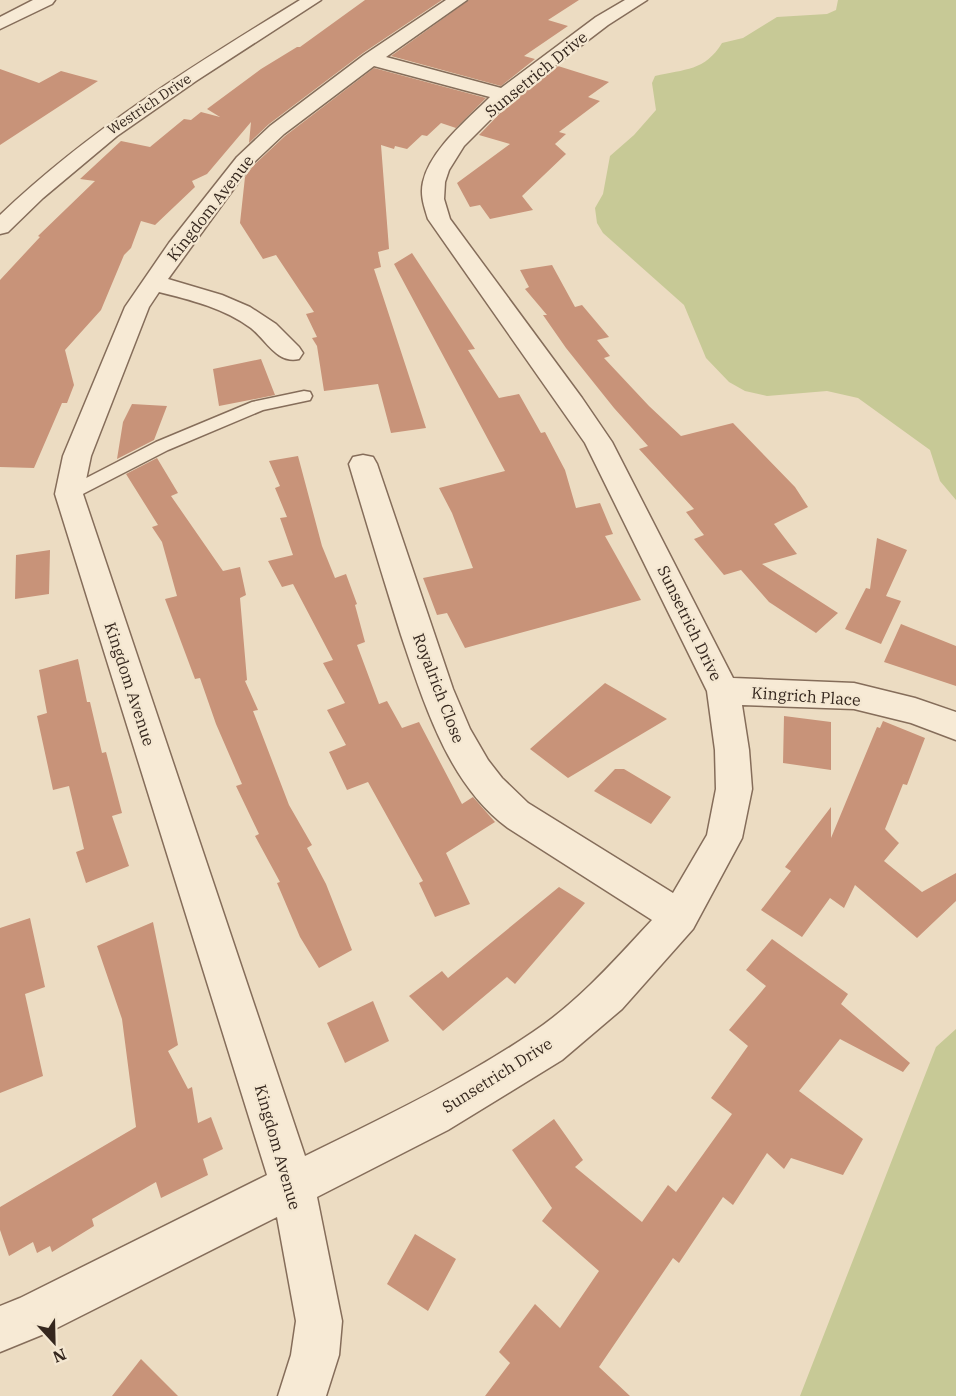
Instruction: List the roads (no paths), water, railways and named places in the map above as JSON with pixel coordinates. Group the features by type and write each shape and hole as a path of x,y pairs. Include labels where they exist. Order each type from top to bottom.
{"street":[{"path":"0,24 46,0"},
{"name":"Westrich Drive","path":"0,227 46,182 109,131 179,83 312,0"},
{"name":"Kingdom Avenue","path":"302,1396 315,1355 319,1321 293,1186 69,494 77,456 137,307 177,248 244,161 278,130 371,59 458,0"},
{"name":"Sunsetrich Drive","path":"0,1329 33,1316 433,1115 548,1046 608,996 680,916 723,838 734,789 732,750 723,691 598,442 440,219 433,199 434,182 438,170 456,142 504,95 602,21 638,0"},
{"path":"371,59 504,95"},
{"path":"154,283 206,297 241,311 267,329 290,353"},
{"name":"Royalrich Close","path":"363,464 404,597 442,706 462,749 482,781 506,806 539,830 680,916"},
{"name":"Kingrich Place","path":"723,691 854,696 915,711 956,726"}],"lane":[{"path":"69,494 162,446 258,406 304,396"}]}
